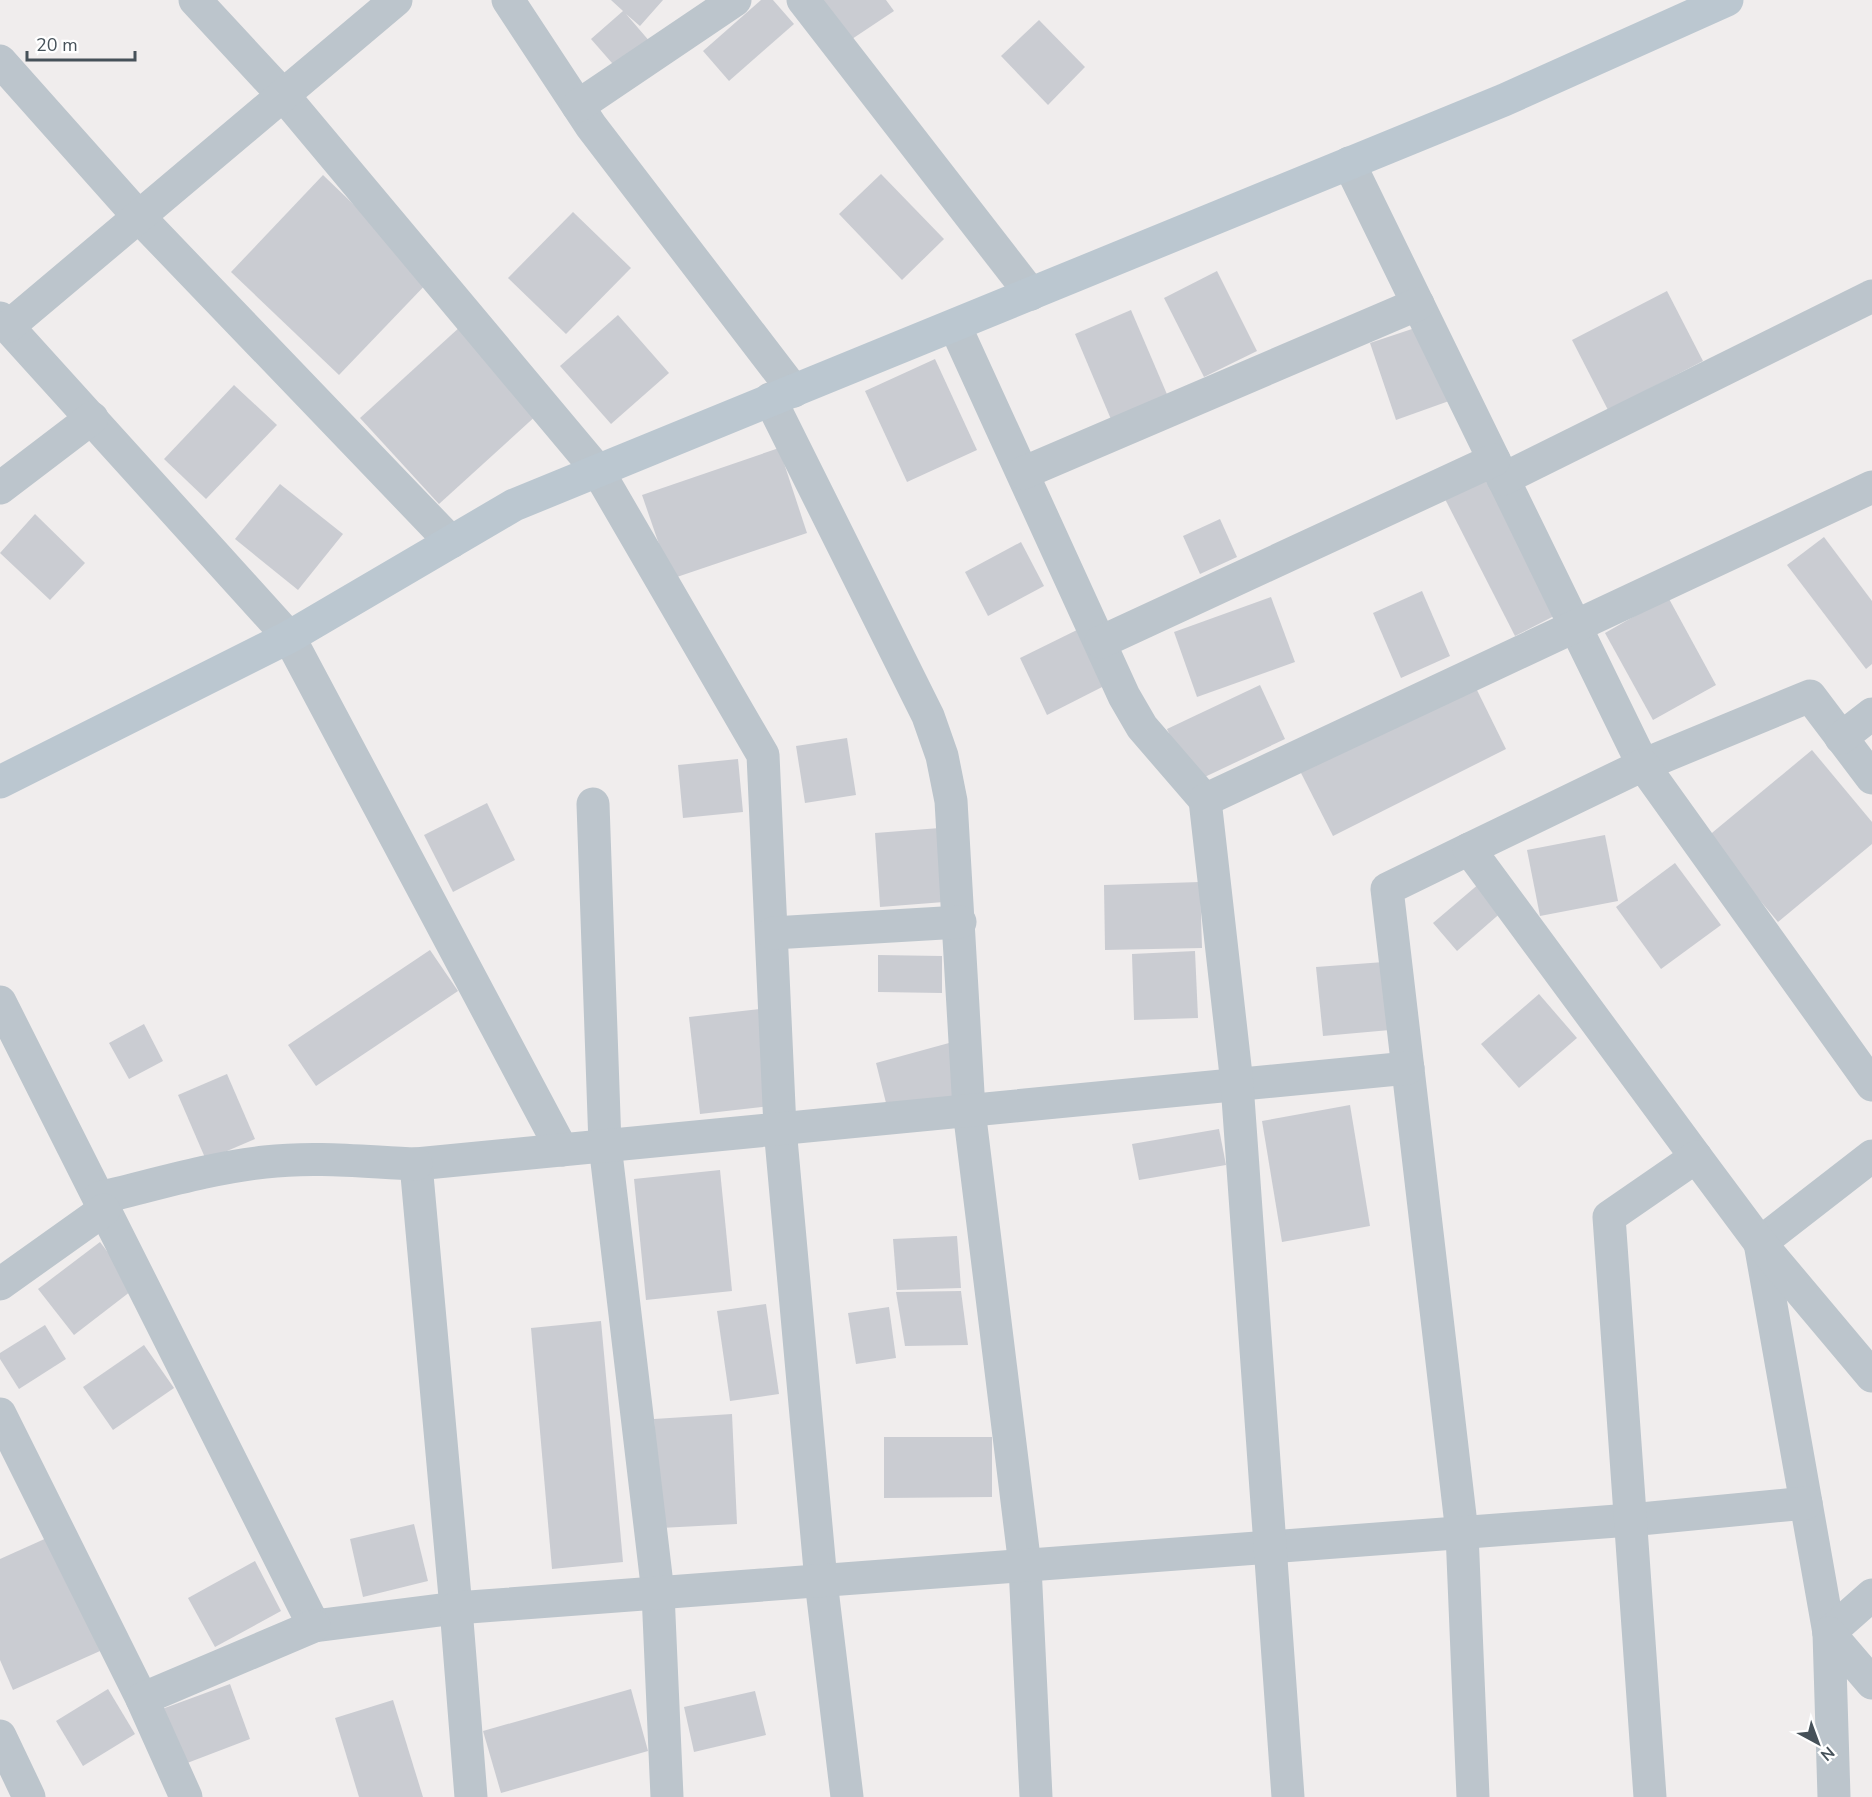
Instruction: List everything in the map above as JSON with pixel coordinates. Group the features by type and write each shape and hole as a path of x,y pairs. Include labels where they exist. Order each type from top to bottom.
{"street":[{"path":"195,0 283,95 598,471 763,755 773,933 780,1128 820,1581 847,1797"},
{"path":"396,0 139,218 5,322 289,637 562,1150"},
{"path":"508,0 578,106 782,395 928,716 942,756 951,801 960,921 969,1110 1025,1566 1036,1797"},
{"path":"578,106 735,0"},
{"path":"803,0 1031,294"},
{"path":"0,782 289,637 514,505 1504,100 1727,0"},
{"path":"0,61 139,218 451,542"},
{"path":"1349,164 1643,765 1872,1085"},
{"path":"1101,642 1498,469 1872,296"},
{"path":"1023,473 1418,304"},
{"path":"955,326 1124,696 1142,727 1205,800 1237,1084 1288,1797"},
{"path":"0,488 92,418"},
{"path":"1205,800 1872,487"},
{"path":"1473,1797 1462,1533 1387,889 1643,765 1810,696 1872,778"},
{"path":"1841,738 1872,714"},
{"path":"592,804 605,1145 658,1593 667,1797"},
{"path":"1468,849 1760,1243 1872,1376"},
{"path":"773,933 960,921"},
{"path":"0,1002 11,1053 102,1204 314,1626"},
{"path":"0,1284 102,1204 238,1165 300,1159 416,1164 1408,1068"},
{"path":"1760,1243 1872,1156"},
{"path":"1650,1797 1609,1217 1696,1157"},
{"path":"416,1164 471,1797"},
{"path":"1760,1243 1829,1633 1834,1797"},
{"path":"0,1414 142,1699 186,1797"},
{"path":"142,1699 314,1626 456,1608 1630,1520 1806,1503"},
{"path":"1829,1633 1872,1595"},
{"path":"1829,1633 1872,1683"},
{"path":"0,1736 29,1797"}],"building":[{"path":"611,0 663,0 640,26 626,14 651,43 619,71 591,39 623,11"},
{"path":"761,0 773,0 794,24 729,81 703,51"},
{"path":"812,0 886,0 894,11 843,45"},
{"path":"1039,20 1085,67 1048,105 1001,56"},
{"path":"881,174 944,239 902,280 839,214"},
{"path":"323,175 431,279 339,375 231,272"},
{"path":"573,212 631,268 566,334 508,278"},
{"path":"1217,271 1257,351 1204,377 1164,298"},
{"path":"1667,291 1703,361 1608,410 1572,340"},
{"path":"1131,310 1169,399 1113,424 1075,334"},
{"path":"618,315 669,373 611,424 560,366"},
{"path":"1424,325 1449,401 1396,420 1370,343"},
{"path":"461,326 539,413 439,504 360,418"},
{"path":"935,359 977,450 907,482 865,391"},
{"path":"234,385 277,425 206,499 164,459"},
{"path":"779,448 807,533 671,579 642,495"},
{"path":"1490,476 1560,613 1515,636 1445,499"},
{"path":"280,484 343,534 298,590 235,539"},
{"path":"35,514 85,563 50,600 0,553"},
{"path":"1220,519 1237,557 1200,574 1183,536"},
{"path":"1824,537 1872,601 1872,664 1866,669 1787,565"},
{"path":"1021,542 1044,586 988,616 965,572"},
{"path":"1422,591 1450,656 1401,678 1373,613"},
{"path":"1271,597 1295,662 1197,697 1174,632"},
{"path":"1668,597 1716,685 1653,720 1605,633"},
{"path":"1085,626 1112,682 1047,715 1020,658"},
{"path":"1474,684 1506,749 1333,836 1300,771"},
{"path":"1260,685 1285,739 1192,783 1167,729"},
{"path":"847,738 856,795 805,803 796,746"},
{"path":"1812,750 1872,822 1872,844 1778,922 1707,837"},
{"path":"738,759 743,812 683,818 678,765"},
{"path":"487,803 515,860 453,892 424,835"},
{"path":"940,828 944,902 880,907 875,833"},
{"path":"1605,835 1618,901 1540,916 1527,850"},
{"path":"1675,863 1721,925 1661,969 1616,907"},
{"path":"1200,882 1202,948 1105,950 1104,885"},
{"path":"1480,883 1504,910 1457,951 1433,923"},
{"path":"430,950 458,991 316,1086 288,1045"},
{"path":"1195,951 1198,1018 1134,1020 1132,954"},
{"path":"878,955 942,956 942,993 878,992"},
{"path":"1384,962 1390,1030 1323,1036 1316,967"},
{"path":"1539,994 1577,1038 1519,1088 1481,1044"},
{"path":"760,1009 770,1106 700,1114 689,1017"},
{"path":"144,1024 163,1061 129,1079 109,1043"},
{"path":"949,1043 964,1103 891,1123 876,1063"},
{"path":"227,1074 255,1139 206,1160 178,1095"},
{"path":"1350,1105 1370,1226 1282,1242 1262,1121"},
{"path":"1219,1129 1226,1165 1139,1180 1132,1144"},
{"path":"720,1170 732,1291 646,1300 634,1179"},
{"path":"957,1236 961,1288 897,1290 893,1239"},
{"path":"100,1242 135,1288 74,1335 38,1289"},
{"path":"961,1291 968,1345 905,1346 896,1292"},
{"path":"766,1304 779,1394 730,1401 717,1311"},
{"path":"889,1307 896,1358 856,1364 848,1313"},
{"path":"601,1321 623,1562 552,1569 531,1328"},
{"path":"45,1325 66,1359 19,1389 0,1359 0,1353"},
{"path":"144,1345 174,1388 113,1430 83,1387"},
{"path":"732,1414 737,1524 660,1528 654,1419"},
{"path":"884,1437 992,1437 992,1497 884,1498"},
{"path":"414,1524 428,1581 363,1597 350,1539"},
{"path":"49,1537 100,1651 13,1690 0,1660 0,1559"},
{"path":"255,1561 281,1611 215,1647 188,1598"},
{"path":"230,1684 250,1739 182,1765 162,1709"},
{"path":"108,1689 135,1734 83,1766 56,1721"},
{"path":"631,1689 648,1751 501,1793 483,1731"},
{"path":"755,1691 766,1735 694,1752 684,1707"},
{"path":"393,1700 423,1797 359,1797 335,1718"}]}
